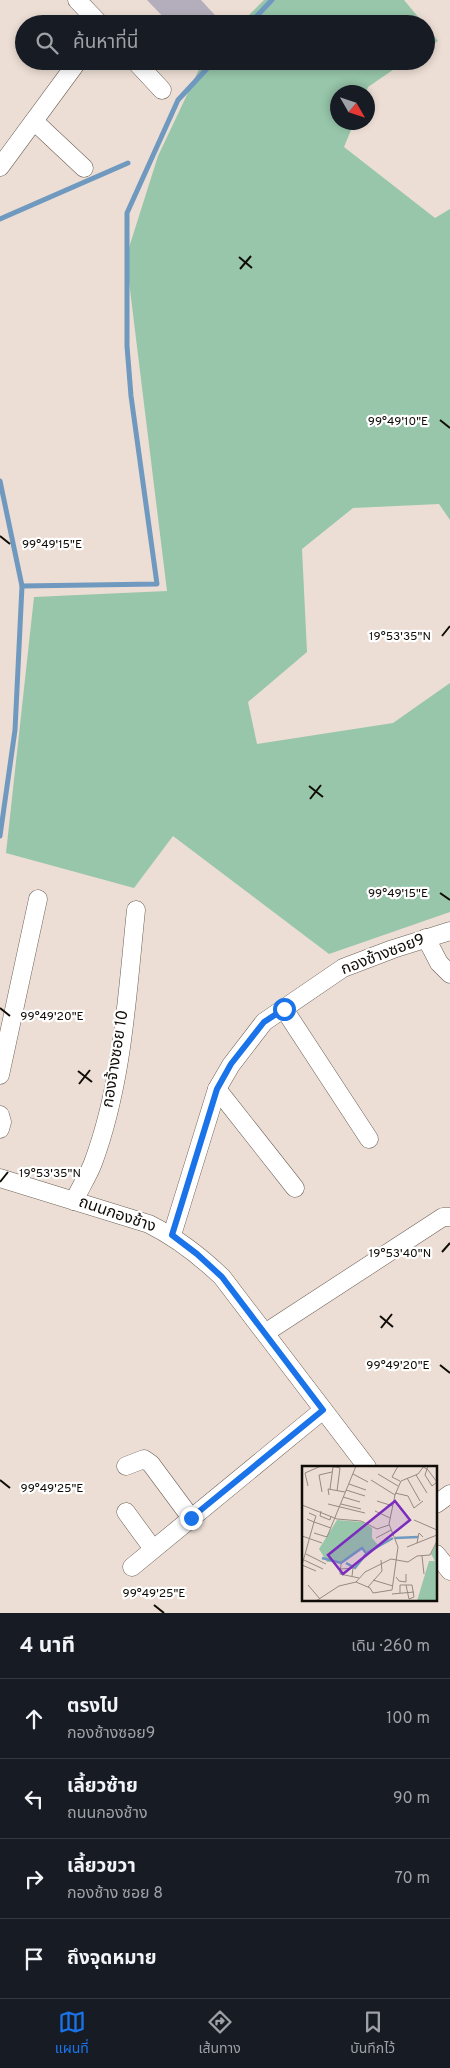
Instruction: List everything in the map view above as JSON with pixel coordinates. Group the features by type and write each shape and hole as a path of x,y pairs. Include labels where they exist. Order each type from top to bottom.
{"street":[{"path":"77,0 91,15"},
{"path":"0,167 71,70"},
{"path":"143,70 162,90"},
{"path":"34,121 84,168"},
{"path":"0,1075 38,899"},
{"name":"กองจ้างซอย 10","path":"74,1201 92,1164 105,1126 119,1066 136,910"},
{"name":"กองช้างซอย9","path":"172,1235 217,1089 231,1064 264,1022 343,968 393,948 450,930"},
{"path":"426,938 439,964 450,974"},
{"path":"284,1009 369,1139"},
{"path":"217,1089 295,1188"},
{"path":"0,1115 2,1122 0,1129"},
{"name":"ถนนกองช้าง","path":"0,1178 149,1224 172,1235 197,1254 222,1277 366,1466"},
{"path":"265,1333 443,1217 450,1216"},
{"path":"132,1567 323,1410"},
{"path":"126,1466 144,1459 151,1464 191,1518"},
{"path":"438,1503 450,1494"},
{"path":"126,1512 154,1549"},
{"path":"438,1556 450,1571"}],"green space":[{"path":"264,0 404,0 416,15 249,15"},
{"path":"199,70 393,70 371,85 330,85 330,130 351,130 344,147 435,218 450,209 450,520 439,504 353,508 302,549 307,652 248,702 257,744 393,723 450,683 450,912 329,954 173,836 134,888 6,853 34,597 167,591 126,257 158,156"}],"building":[{"path":"147,0 201,0 215,15 161,15"}],"waterway":[{"path":"258,15 272,0"},
{"path":"22,586 157,584 131,396 127,346 127,213 178,100 206,70"},
{"path":"0,219 128,163"},
{"path":"0,481 22,586 15,730 0,836"}],"route":[{"path":"191,1518 323,1410 222,1277 197,1254 172,1235 217,1089 231,1064 264,1022 284,1009"}]}
